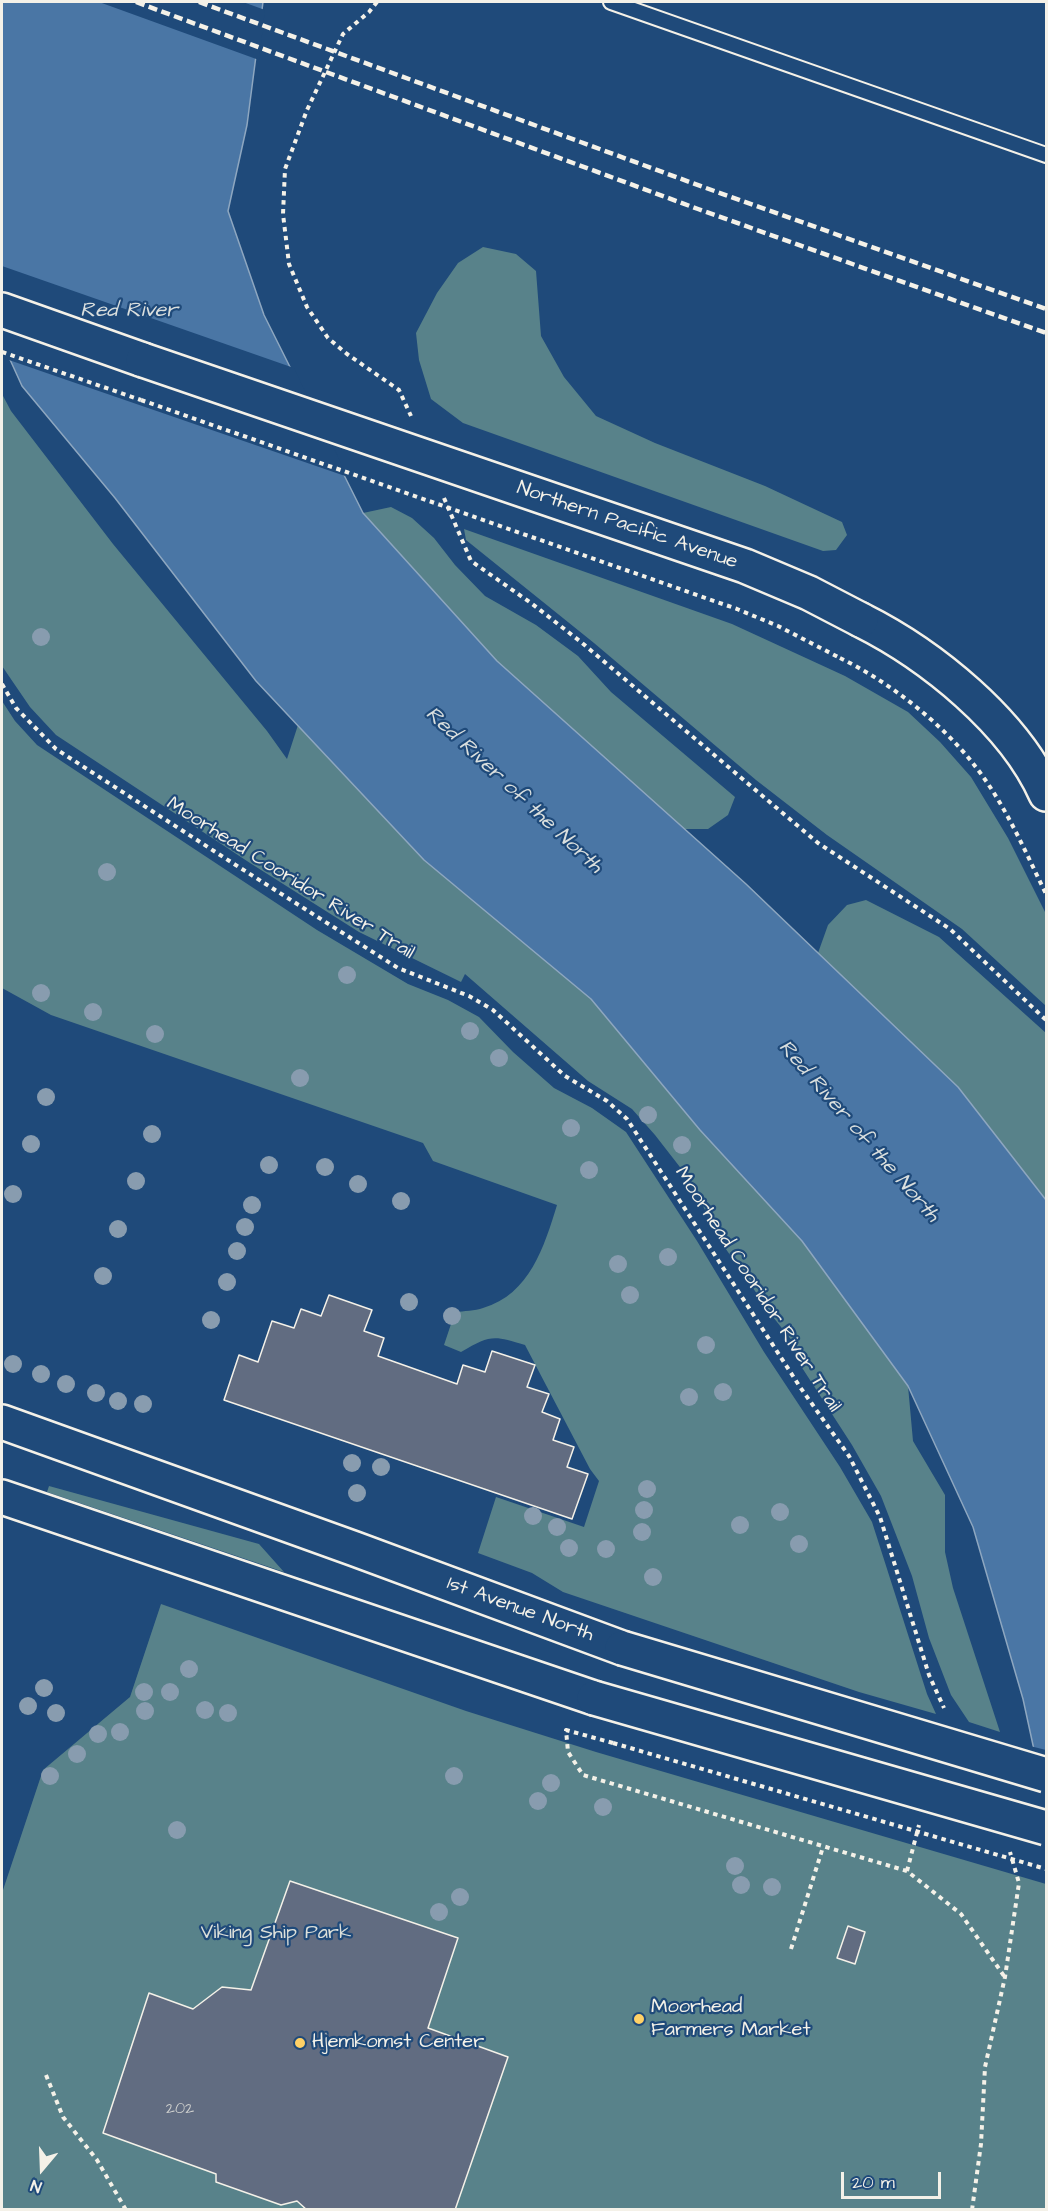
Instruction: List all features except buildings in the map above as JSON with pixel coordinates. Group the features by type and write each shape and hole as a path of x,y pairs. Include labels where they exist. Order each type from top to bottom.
{"main road":[{"name":"Northern Pacific Avenue","path":"2,310 745,566 809,592 883,631 935,666 975,699 1008,736 1038,776 1047,794"},
{"name":"1st Avenue North","path":"2,1422 622,1648 1047,1775"},
{"path":"2,1497 594,1698 1047,1828"}],"lane":[{"path":"611,2 1047,155"}],"path":[{"path":"377,2 343,34 307,110 285,169 283,213 289,264 307,307 328,338 399,390 413,421"},
{"path":"2,352 737,609 778,626 859,667 910,700 975,765 997,798 1047,894"},
{"path":"444,498 471,561 581,642 818,843 950,929 1047,1020"},
{"name":"Moorhead Cooridor River Trail","path":"2,684 16,708 56,749 398,968 469,996 493,1010 565,1076 607,1101 627,1119 800,1387 854,1466 880,1517 929,1675 948,1717"},
{"path":"1005,1977 961,1914 907,1871 583,1775 568,1752 566,1730 1047,1869"},
{"path":"791,1948 823,1847"},
{"path":"972,2210 981,2144 985,2067 1005,1977 1019,1883 1009,1849"},
{"path":"46,2075 63,2117 97,2160 126,2210"}],"green space":[{"path":"483,247 516,254 536,271 541,336 564,377 596,416 655,443 765,486 842,522 847,535 836,550 823,551 463,423 431,399 419,360 416,333 437,293 458,263"},
{"path":"2,394 11,411 113,544 267,731 287,759 298,725 424,860 591,999 700,1130 802,1241 908,1386 913,1441 945,1495 945,1552 953,1588 1000,1732 969,1722 951,1695 929,1638 912,1576 881,1496 852,1445 799,1363 809,1362 773,1317 721,1242 690,1180 632,1109 588,1081 465,974 461,982 359,932 56,735 30,707 2,666"},
{"path":"391,507 412,518 434,538 455,565 485,596 536,625 578,656 611,692 735,797 728,815 708,829 684,829 497,661 363,513"},
{"path":"464,529 732,624 845,676 908,712 940,742 971,777 1008,838 1046,914 1046,1006 962,929 827,835 756,780 594,643 466,540"},
{"path":"2,701 15,721 37,745 317,930 408,984 448,1000 479,1017 513,1052 554,1088 592,1108 626,1132 697,1241 764,1352 840,1467 872,1522 927,1694 936,1714 859,1692 563,1592 532,1573 478,1553 496,1497 584,1527 599,1481 590,1469 525,1345 506,1339 492,1338 461,1352 444,1345 455,1312 480,1309 499,1301 513,1292 524,1280 533,1267 547,1237 557,1205 433,1161 423,1143 51,1015 2,988"},
{"path":"866,900 939,937 1046,1033 1046,1200 958,1087 818,953 828,925 847,905"},
{"path":"49,1486 259,1544 284,1572 47,1492"},
{"name":"Viking Ship Park","path":"161,1604 466,1711 596,1752 1046,1884 1046,2209 2,2210 2,1893 43,1770 130,1697"}],"water":[{"name":"Red River","path":"2,2 263,2 247,125 228,211 264,315 363,513 497,661 746,884 958,1087 1046,1200 1046,1805 1023,1699 973,1527 908,1386 802,1241 700,1130 591,999 424,860 256,681 115,498 22,386 2,342"}],"pier":[{"path":"99,2 243,2 265,10 259,60"},
{"path":"2,266 294,368 348,477 6,359 2,349"},
{"path":"1030,1746 1046,1750 1046,1808 1044,1806"}],"railway":[{"path":"136,2 698,209 1046,333"},
{"path":"199,2 706,188 1046,309"}],"place":[{"name":"Moorhead Farmers Market","path":"639,2019"},
{"name":"Hjemkomst Center","path":"300,2043"}],"water label":[{"name":"Red River of the North","path":"513,791"},
{"name":"Red River of the North","path":"858,1132"}]}
